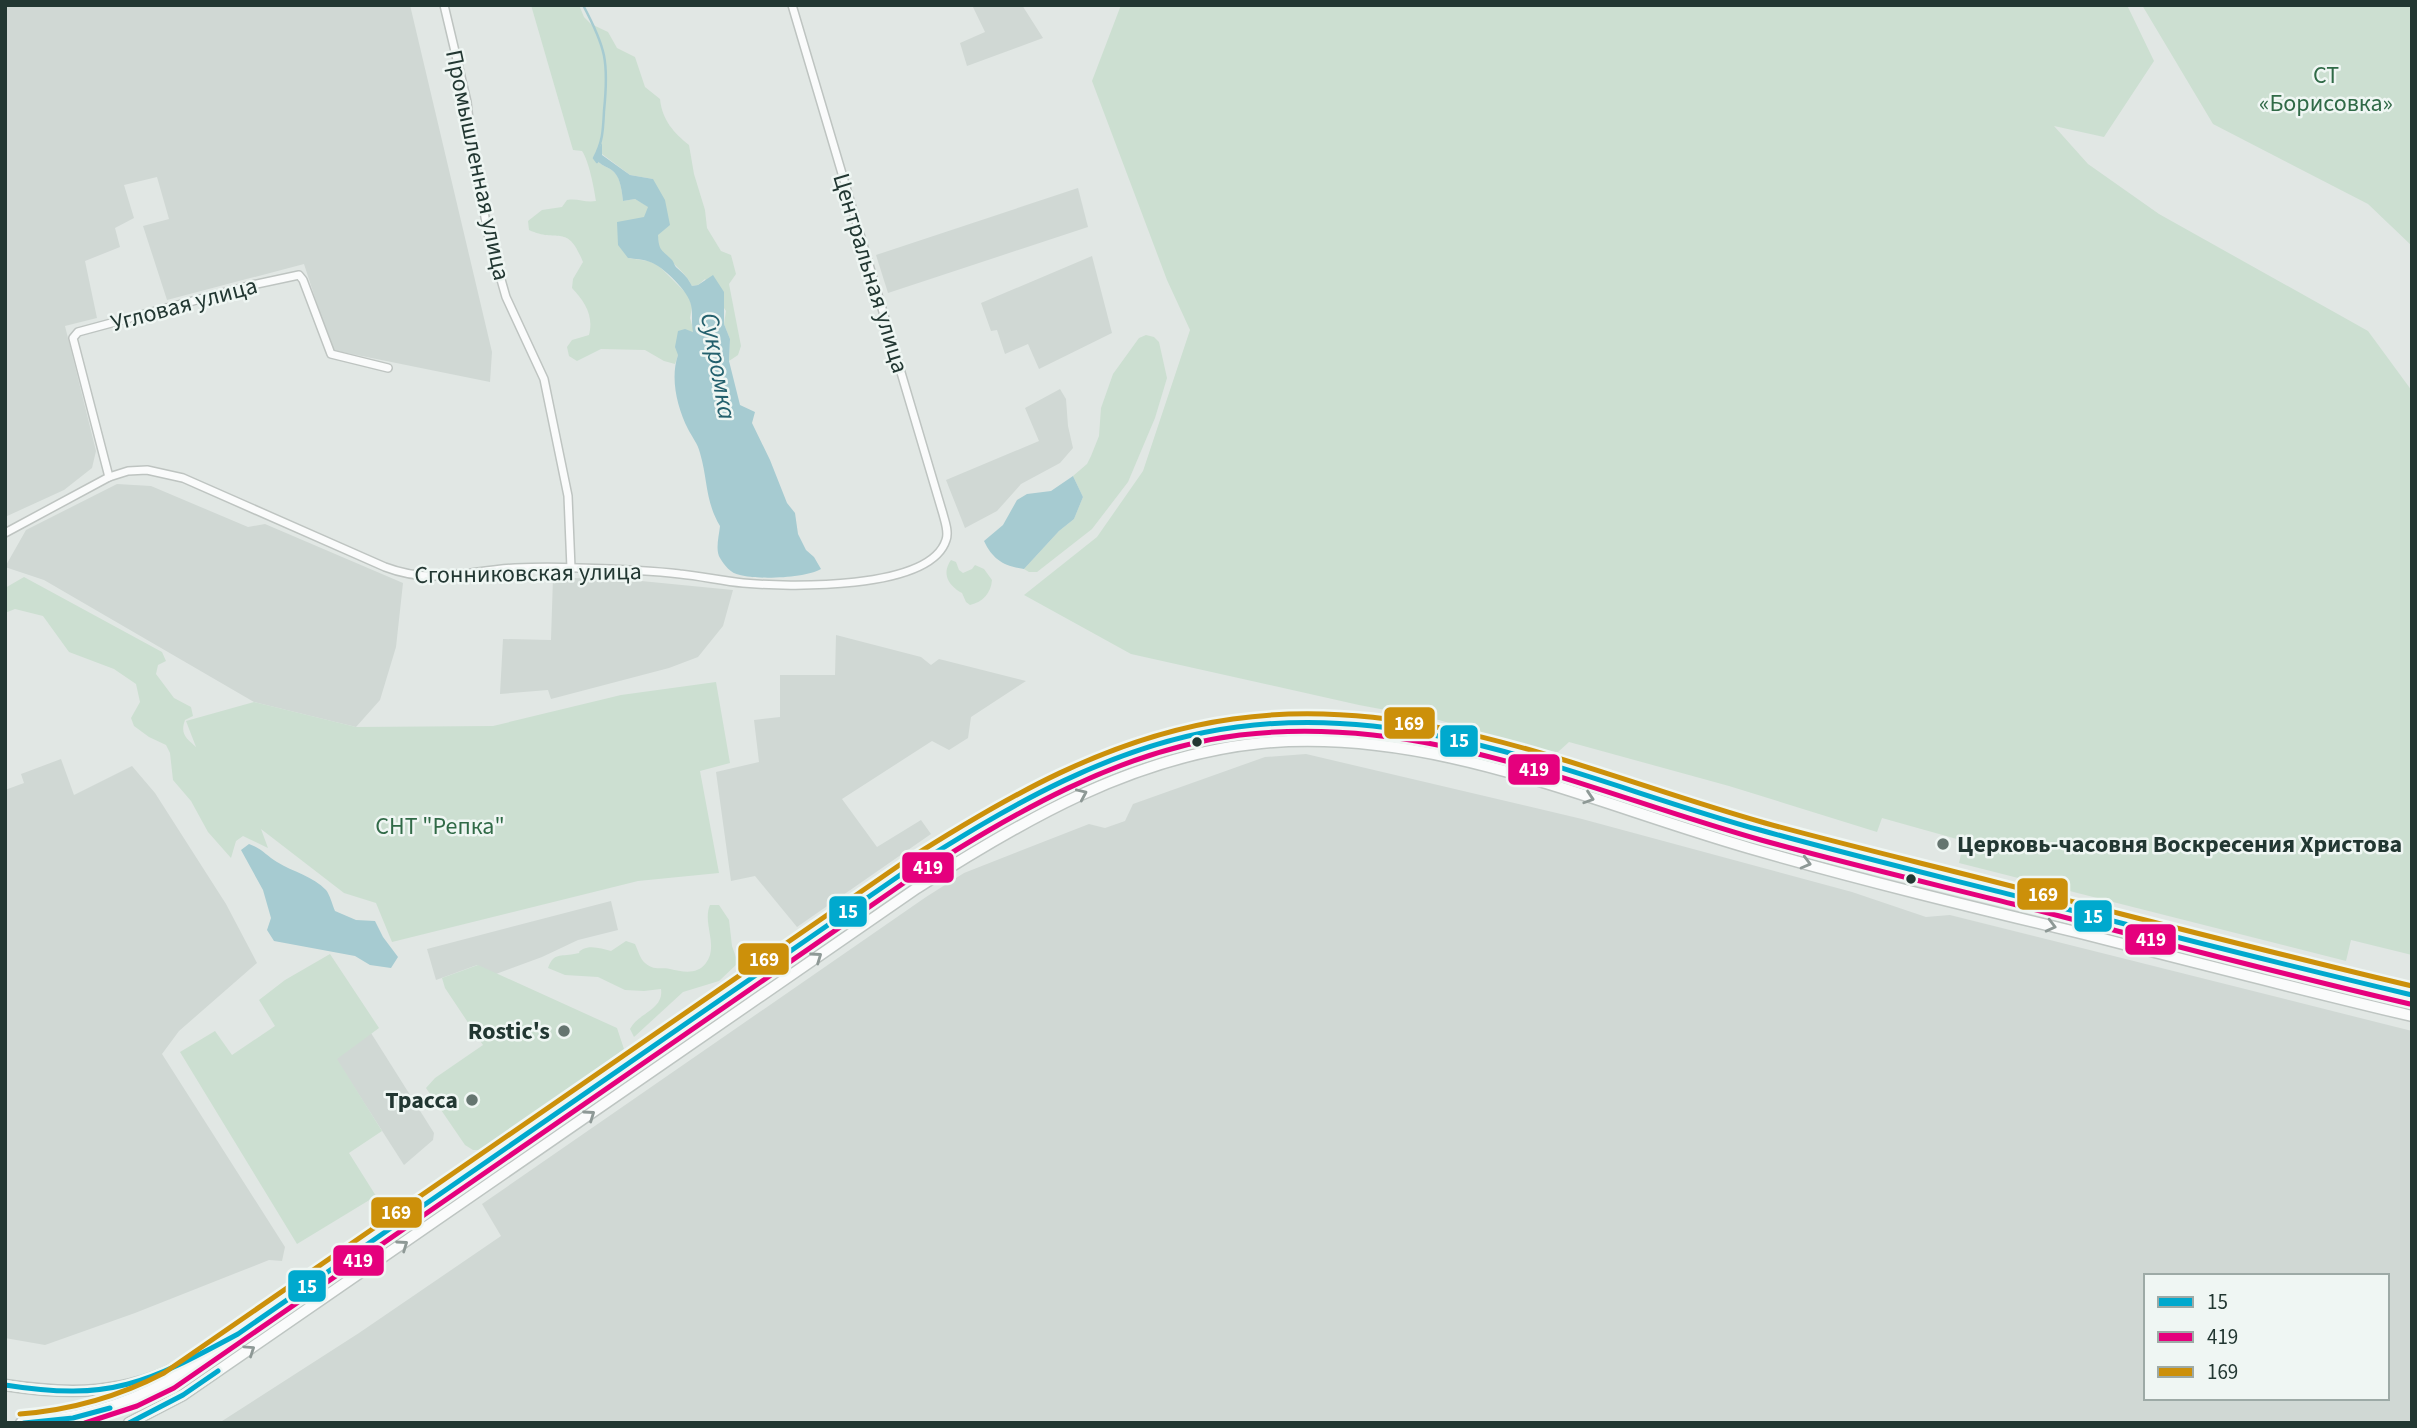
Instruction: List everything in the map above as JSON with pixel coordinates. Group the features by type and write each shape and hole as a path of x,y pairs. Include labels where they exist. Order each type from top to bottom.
{"main road":[{"path":"21,1423 73,1418 116,1406 169,1381 906,871 971,829 1032,795 1094,767 1161,742 1223,729 1288,723 1351,723 1417,731 1541,762 1680,808 1822,847 2412,995"},
{"path":"129,1423 183,1395 917,888 982,846 1041,812 1134,772 1226,749 1289,741 1350,741 1413,749 1477,762 1674,825 1908,891 2412,1016"},
{"path":"5,1385 59,1391 113,1390 167,1372 238,1334"}],"street":[{"name":"Промышленная улица","path":"444,5 467,102 488,234 506,297 544,379 568,496 571,568"},
{"name":"Центральная улица","path":"792,5 943,514 946,541"},
{"name":"Угловая улица","path":"108,477 73,338 78,332 299,275 331,354 388,368"},
{"name":"Сгонниковская улица","path":"5,533 108,477 128,471 147,470 183,478 405,575 426,578 515,568 571,568 668,573 744,583 831,584 881,579 904,573 930,560 946,541"}],"shaded area":[{"path":"5,5 410,5 492,352 490,382 332,350 304,264 167,300 143,226 169,219 157,177 124,185 134,218 115,228 120,247 85,261 97,318 65,326 96,451 92,468 64,490 5,517"},
{"path":"972,5 1022,5 1043,38 967,66 960,43 985,32"},
{"path":"1078,188 1088,227 888,293 876,255"},
{"path":"1092,256 1112,333 1039,369 1028,344 1005,354 997,330 991,331 981,303"},
{"path":"1060,389 1066,399 1073,448 1060,463 1021,484 997,511 965,528 946,480 1039,441 1025,408"},
{"path":"117,484 151,486 248,527 265,524 403,583 396,647 380,700 356,727 254,702 44,580 5,567 26,530"},
{"path":"553,577 641,581 733,590 723,626 698,657 669,668 551,699 548,690 500,694 503,639 551,640"},
{"path":"836,635 921,657 931,665 939,659 1026,681 971,717 968,738 949,750 932,741 842,799 877,847 921,820 931,834 797,927 755,876 731,881 716,772 759,762 754,720 780,717 780,675 835,675"},
{"path":"1306,754 1582,819 1852,892 1926,917 1950,915 2412,1031 2412,1423 219,1423 359,1333 501,1236 482,1204 926,897 964,873 1089,824 1105,828 1125,821 1133,804 1265,757"},
{"path":"61,759 74,795 132,766 155,793 226,904 257,963 179,1031 162,1054 285,1247 282,1261 269,1260 45,1345 5,1338 5,790 24,783 21,774"},
{"path":"611,901 618,930 578,940 496,974 477,965 436,980 427,949"},
{"path":"371,1033 434,1133 433,1140 404,1165 336,1059"}],"green space":[{"path":"531,5 579,5 584,17 591,24 608,32 617,48 635,57 645,87 660,99 663,113 670,125 689,145 707,228 721,251 731,255 736,274 729,284 741,346 738,355 729,361 730,339 724,324 726,311 705,279 692,286 659,249 653,179 630,175 602,154 602,145 594,158 616,175 623,201 635,199 649,207 628,258 658,265 688,295 694,332 675,364 645,350 601,349 577,361 569,356 567,347 572,340 589,335 587,310 572,288 573,279 583,262 567,238 529,230 528,221 542,210 562,207 567,200 596,201 585,155 582,151 573,150"},
{"path":"1121,5 2127,5 2154,61 2104,137 2054,126 2088,164 2159,214 2368,331 2412,391 2412,955 2351,940 2346,961 1959,863 1964,841 1882,818 1877,832 1729,786 1569,742 1558,752 1539,751 1439,720 1131,654 1024,595 1097,537 1143,471 1190,330 1167,280 1092,81"},
{"name":"СТ «Борисовка»","path":"2142,5 2412,5 2412,246 2368,204 2213,124"},
{"path":"1146,335 1159,342 1167,378 1155,418 1128,482 1092,529 1037,572 1029,572 1024,569 1059,531 1074,519 1083,497 1073,476 1087,464 1099,436 1101,408 1113,374 1139,338"},
{"path":"951,560 956,562 963,573 975,565 984,569 992,580 988,593 975,604 966,602 962,593 950,583 947,570"},
{"name":"СНТ \"Репка\"","path":"24,577 162,652 166,661 158,665 156,674 174,698 191,707 193,716 185,720 183,729 196,747 186,721 254,702 356,727 493,726 621,695 716,682 730,763 700,771 719,873 638,881 392,942 376,903 344,893 261,829 268,848 243,836 236,841 231,858 208,832 191,801 173,780 170,753 166,745 134,726 131,718 140,702 136,684 114,669 69,652 43,616 15,609 5,613 5,588"},
{"path":"710,905 719,905 729,920 732,946 738,963 719,981 683,992 634,1037 630,1029 659,1002 661,989 625,990 598,977 565,975 548,968 558,956 579,953 590,947 611,951 626,941 635,944 642,959 651,967 694,971 702,967 710,956"},
{"path":"330,954 379,1028 337,1059 382,1131 349,1153 376,1196 297,1244 180,1052 215,1031 232,1055 275,1026 259,1000 285,980"},
{"path":"478,965 617,1028 624,1049 485,1150 473,1150 465,1145 426,1088 435,1078 483,1045 445,988 442,978"}],"water":[{"path":"602,143 602,155 630,175 653,179 665,200 670,225 658,235 661,249 692,286 713,275 724,292 724,324 730,339 729,361 740,405 755,412 752,423 787,503 795,513 798,534 806,550 821,569 794,576 748,577 731,571 720,558 720,526 709,499 699,450 688,429 676,392 678,355 675,347 678,331 685,329 693,332 691,305 686,293 668,274 650,262 628,258 618,245 617,222 644,217 648,207 635,199 623,201 616,175 594,158"},
{"path":"1073,476 1083,497 1074,519 1059,531 1024,569 1005,564 991,553 984,541 1003,525 1017,500 1027,494 1051,491"},
{"path":"249,844 321,885 335,911 356,920 375,921 398,957 391,968 370,965 355,956 274,941 267,930 271,918 263,890 241,850"}],"waterway":[{"name":"Сукромка","path":"583,5 597,33 606,67 603,130 594,158 597,162"}],"transit line":[{"name":"169","path":"20,1414 94,1401 164,1373 901,864 979,816 1060,773 1101,755 1188,727 1233,719 1302,714 1370,717 1437,727 1569,761 1765,823 2412,986"},
{"name":"15","path":"5,1385 73,1391 127,1384 178,1365 238,1334 906,871 984,823 1105,762 1192,735 1237,727 1306,722 1373,726 1438,736 1503,751 1825,848 2412,995"},
{"name":"419","path":"85,1423 137,1406 174,1388 949,854 1068,788 1151,755 1195,743 1240,735 1309,731 1376,735 1441,746 1569,779 1761,840 2410,1004"},
{"name":"15","path":"129,1423 183,1395 218,1371"},
{"name":"15","path":"24,1423 73,1418 110,1408"}],"place":[{"name":"Церковь-часовня Воскресения Христова","path":"1943,844"},
{"name":"Rostic's","path":"564,1031"},
{"name":"Трасса","path":"472,1100"}]}
